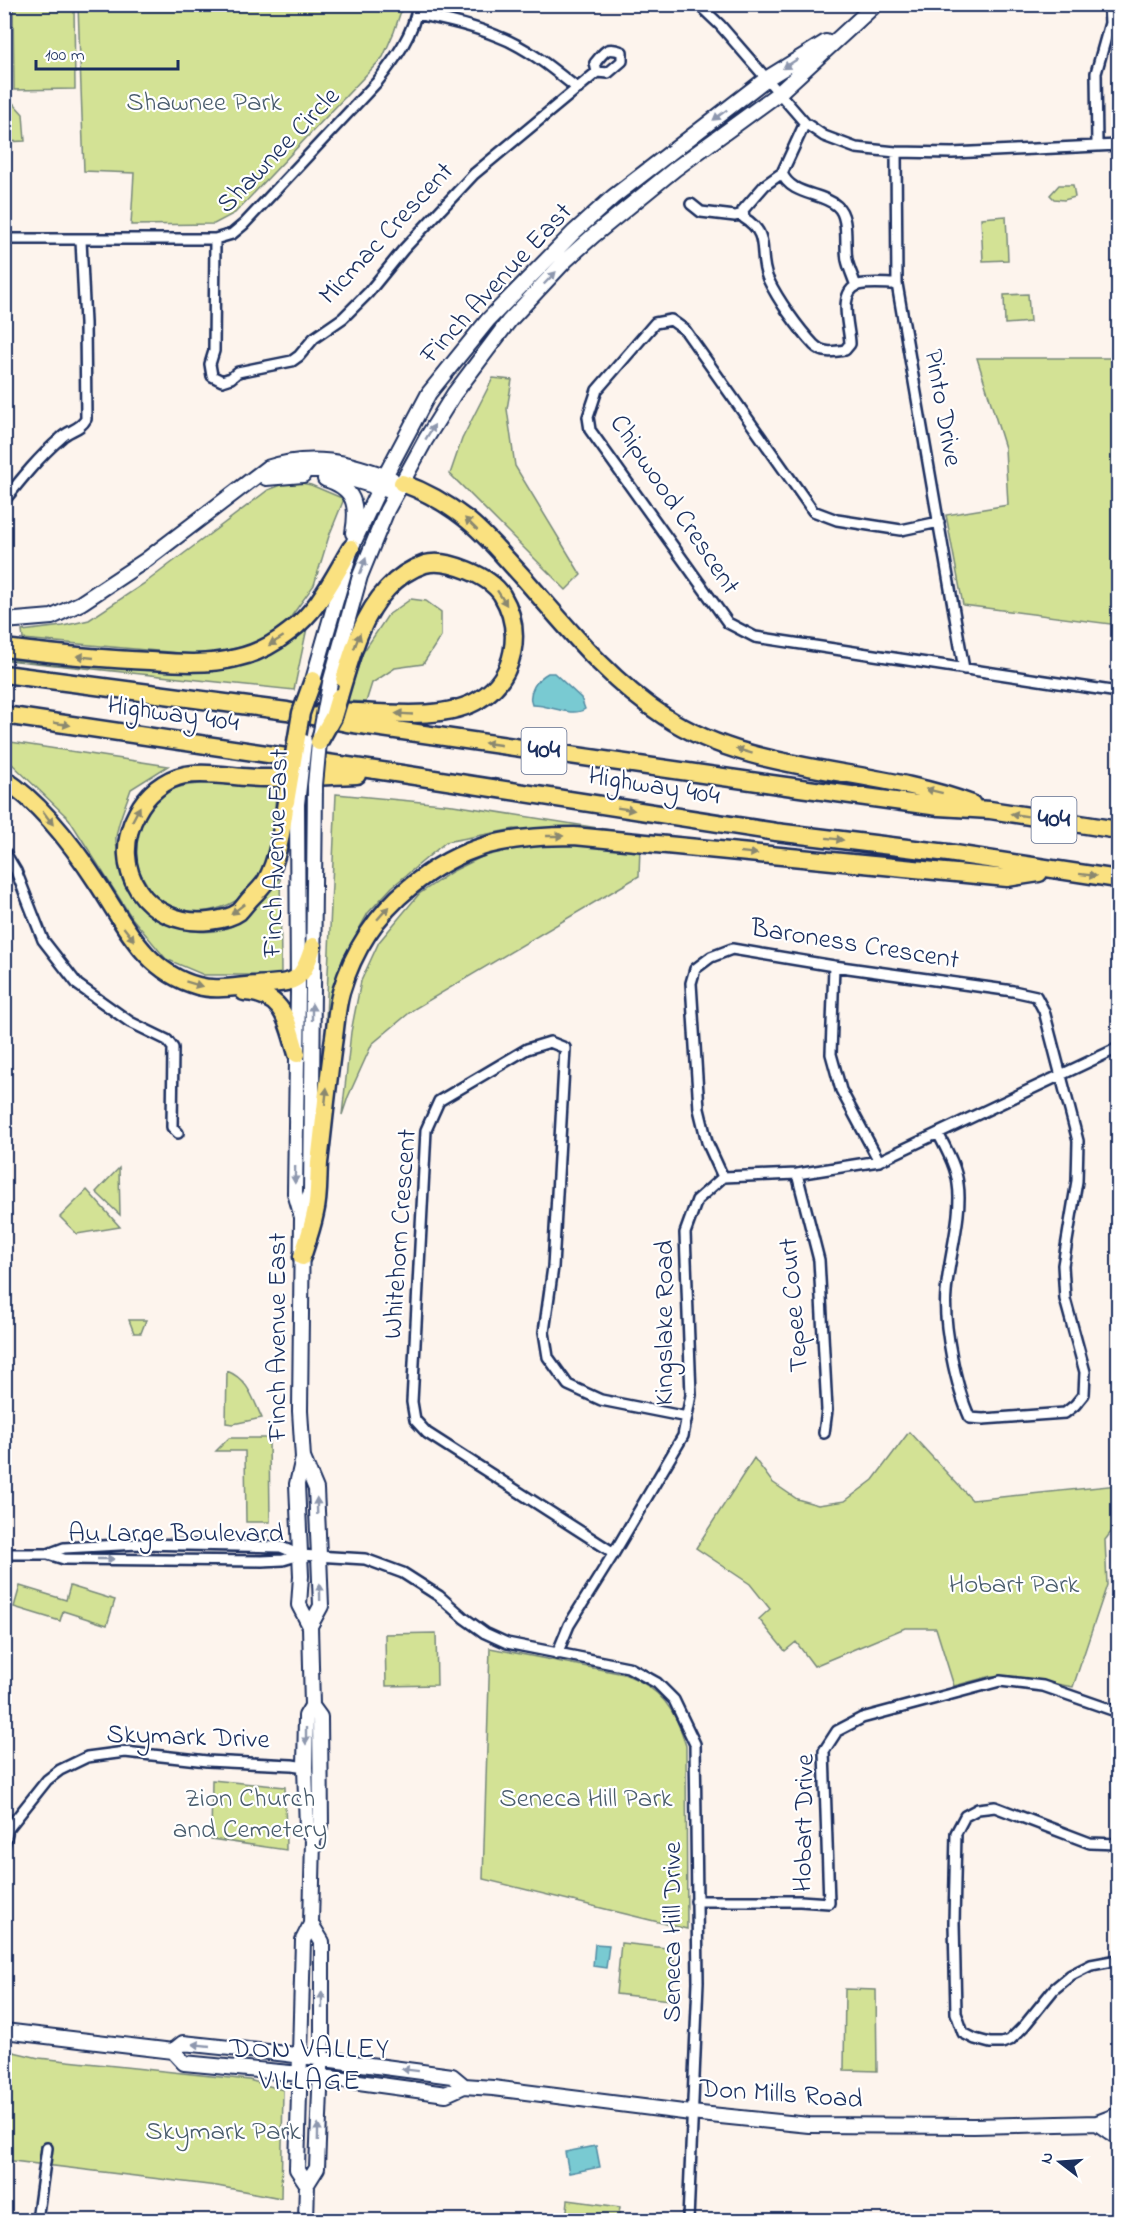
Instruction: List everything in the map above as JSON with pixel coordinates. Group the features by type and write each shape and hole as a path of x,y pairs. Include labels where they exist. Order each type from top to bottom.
{"highway":[{"path":"399,488 431,496 468,519 616,680 664,717 711,740 747,753 938,791 990,810"},
{"path":"4,648 96,659 186,663 210,663 239,658 268,646 290,632 312,611 351,548"},
{"path":"287,711 354,710 413,714 454,710 480,699 502,679 511,663 516,638 511,614 501,593 482,577 453,565 426,564 400,576 385,590 366,619 348,665 334,690 333,717 319,742"},
{"name":"Highway 404","path":"4,674 287,711 359,725 812,790 939,807 990,810 1119,830"},
{"path":"313,680 301,713 291,803 278,850 265,883 238,912 219,920 198,923 176,920 152,906 138,890 128,870 126,847 130,825 144,800 162,785 184,776 260,778 402,774"},
{"name":"Highway 404","path":"4,715 776,832 948,853 1119,879"},
{"path":"4,779 42,810 98,884 120,922 144,953 184,981 200,987 217,988 286,983 297,979 306,969 313,946"},
{"path":"302,1257 316,1211 328,1076 341,993 351,967 363,941 397,897 424,876 460,855 495,842 532,836 574,836 1007,878 1058,871"},
{"path":"217,988 257,994 268,997 278,1004 284,1013 297,1054"}],"main road":[{"name":"Finch Avenue East","path":"334,690 360,576 374,538 399,488 454,394 508,321 566,260 636,200 719,135 779,93 876,4"},
{"name":"Finch Avenue East","path":"313,680 351,548 382,482 429,393 488,320 574,232 613,197 766,79 851,27"},
{"path":"4,621 52,617 81,603 146,560 267,468 288,461 306,459 334,462 399,488"},
{"path":"247,483 291,470 321,470 382,482"},
{"path":"266,478 304,475 318,477 343,487 354,502 356,517 351,548"},
{"name":"Finch Avenue East","path":"302,1216 310,1193 314,800 319,742"},
{"name":"Finch Avenue East","path":"291,803 297,979 295,1193 302,1216 300,1411 303,1458 297,1484 300,1556 299,1605 310,1626 312,1706 306,1716 305,1767 307,1829 313,1839"},
{"name":"Finch Avenue East","path":"303,1458 316,1489 319,1556 321,1606 310,1626"},
{"name":"Finch Avenue East","path":"307,2184 297,2169 303,1940 311,1924 313,1839 321,1825 320,1717 312,1706"},
{"name":"Finch Avenue East","path":"306,2220 307,2184 317,2168 322,1942 311,1924"},
{"name":"Don Mills Road","path":"4,2031 173,2051 184,2062 301,2074 446,2094 464,2086 560,2096 691,2114 809,2125 974,2126 1097,2123 1119,2115"},
{"name":"Don Mills Road","path":"173,2051 183,2043 300,2056 452,2076 464,2086"},
{"path":"1097,2123 1114,2135 1119,2135"}],"street":[{"path":"698,4 720,25 805,123 824,136 856,148 896,152 952,153 1119,145"},
{"path":"1097,146 1096,73 1110,23 1109,4"},
{"path":"417,9 498,36 528,51 578,89"},
{"name":"Shawnee Circle","path":"4,239 215,239 232,234 377,82 400,52 417,9"},
{"name":"Micmac Crescent","path":"215,239 214,351 210,364 212,376 222,381 231,378 237,372 292,361 314,338 343,318 368,293 416,235 474,174 597,72"},
{"path":"743,214 744,207 759,191 782,174 805,123"},
{"name":"Pinto Drive","path":"896,152 897,284 964,669"},
{"path":"782,174 786,181 795,187 832,202 841,210 844,219 847,259 856,286"},
{"path":"691,204 700,212 735,216 743,214"},
{"path":"743,214 760,232 765,269 774,290 819,350 842,351 850,344 846,302 850,292 856,286 897,284"},
{"path":"4,501 32,465 62,437 79,428 86,419 81,240"},
{"name":"Chipwood Crescent","path":"939,522 901,530 837,520 813,511 685,330 671,320 655,323 597,390 588,417 590,430 728,623 756,637 1119,692"},
{"path":"4,851 16,871 43,940 78,985 130,1022 167,1040 173,1048 172,1127 178,1133"},
{"name":"Baroness Crescent","path":"723,1177 707,1142 699,1109 691,983 695,969 711,957 732,949 1036,996 1044,1011 1062,1075"},
{"path":"834,966 831,1054 841,1090 879,1161"},
{"name":"Whitehorn Crescent","path":"614,1553 427,1433 415,1420 412,1402 426,1130 439,1101 527,1048 550,1042 565,1048 552,1267 544,1332 548,1357 568,1385 601,1400 687,1417"},
{"path":"723,1177 797,1174 879,1161 1119,1048"},
{"path":"938,1133 959,1184 946,1294 949,1336 963,1403 970,1418 1065,1413 1075,1406 1084,1394 1085,1372 1065,1299 1063,1264 1077,1181 1078,1141 1062,1075"},
{"name":"Tepee Court","path":"797,1174 819,1260 827,1410 824,1434"},
{"name":"Kingslake Road","path":"557,1654 569,1625 683,1436 691,1395 685,1233 697,1200 723,1177"},
{"name":"Au Large Boulevard","path":"48,1554 64,1548 138,1544 281,1547 300,1556"},
{"name":"Au Large Boulevard","path":"4,1554 48,1554 63,1559 262,1561 300,1556"},
{"name":"Seneca Hill Drive","path":"300,1556 365,1559 404,1573 439,1596 485,1633 507,1643 628,1667 657,1683 674,1700 694,1744 698,1982 688,2220"},
{"name":"Hobart Drive","path":"696,1901 829,1903 824,1751 837,1731 862,1718 1000,1681 1042,1686 1119,1712"},
{"name":"Skymark Drive","path":"4,1846 8,1829 47,1780 60,1770 87,1758 125,1752 207,1761 305,1767"},
{"path":"1119,1844 1090,1843 995,1807 978,1809 965,1816 956,1833 954,1923 956,2013 963,2033 990,2043 1010,2040 1054,1989 1071,1975 1090,1965 1119,1960"},
{"path":"37,2220 47,2148"}],"green space":[{"name":"Shawnee Park","path":"78,4 403,5 383,57 235,213 214,224 131,225 134,173 84,171"},
{"path":"13,5 74,5 75,89 14,90"},
{"path":"5,94 23,114 25,141 5,142"},
{"path":"1059,185 1073,185 1075,197 1064,200 1054,199 1050,195"},
{"path":"1006,216 1008,260 983,261 981,218"},
{"path":"1028,294 1030,322 1005,324 1004,295"},
{"path":"977,358 1118,358 1118,625 963,605 946,515 1008,505 1005,448"},
{"path":"493,378 512,380 507,409 515,466 581,575 566,590 450,474 462,439"},
{"path":"292,481 311,485 344,499 329,536 314,585 285,625 266,642 202,655 23,639 22,631 89,620 145,583 268,490"},
{"path":"411,599 426,601 441,612 441,636 423,664 395,668 372,683 366,702 347,701 362,654 388,615"},
{"path":"307,628 294,690 8,660 9,655 211,672 249,662"},
{"path":"4,741 168,766 131,789 118,825 116,840 127,882 137,898 166,922 183,929 201,932 220,930 238,923 270,889 280,859 281,975 204,975 166,959 132,918 69,819 5,759"},
{"path":"216,783 277,787 267,859 257,880 236,901 208,911 179,909 165,903 149,888 136,858 136,833 147,811 167,792 184,786"},
{"path":"336,794 453,805 611,830 609,834 514,829 446,842 392,887 368,913 343,958 326,1018"},
{"path":"542,843 640,847 639,876 414,1009 372,1044 342,1115 351,1032 361,981 379,942 419,894 453,871 494,851"},
{"path":"119,1168 120,1215 96,1192"},
{"path":"87,1190 120,1227 77,1234 60,1217"},
{"path":"129,1320 146,1320 141,1333 134,1333"},
{"path":"227,1371 245,1384 262,1418 233,1424 226,1423"},
{"name":"Hobart Park","path":"909,1432 972,1500 1118,1485 1118,1523 1105,1540 1107,1585 1073,1687 1024,1678 991,1676 954,1686 936,1628 905,1628 814,1666 796,1642 785,1651 759,1619 770,1609 750,1584 696,1548 754,1458 772,1482 797,1499 818,1505 845,1501 873,1480"},
{"path":"229,1438 269,1438 270,1522 246,1522 245,1451 216,1451"},
{"path":"20,1586 66,1600 70,1586 115,1600 107,1625 63,1611 60,1621 14,1607"},
{"path":"436,1633 437,1685 386,1686 385,1634"},
{"name":"Seneca Hill Park","path":"490,1648 624,1674 637,1679 665,1701 677,1721 686,1746 687,1929 483,1879"},
{"name":"Zion Church and Cemetery","path":"212,1780 285,1787 286,1850 211,1839"},
{"path":"621,1943 675,1949 670,2000 616,1994"},
{"path":"845,1989 876,1990 877,2071 844,2070"},
{"name":"Skymark Park","path":"5,2050 39,2058 249,2080 283,2090 281,2198 217,2186 5,2160"},
{"path":"568,2200 620,2207 618,2220 566,2220"}],"water":[{"path":"548,673 554,673 581,698 585,709 573,712 532,705 531,695 534,686"},
{"path":"595,1944 609,1945 606,1968 593,1966"},
{"path":"596,2146 600,2167 569,2173 565,2152"}],"district":[{"name":"DON VALLEY VILLAGE","path":"310,2066"}]}
